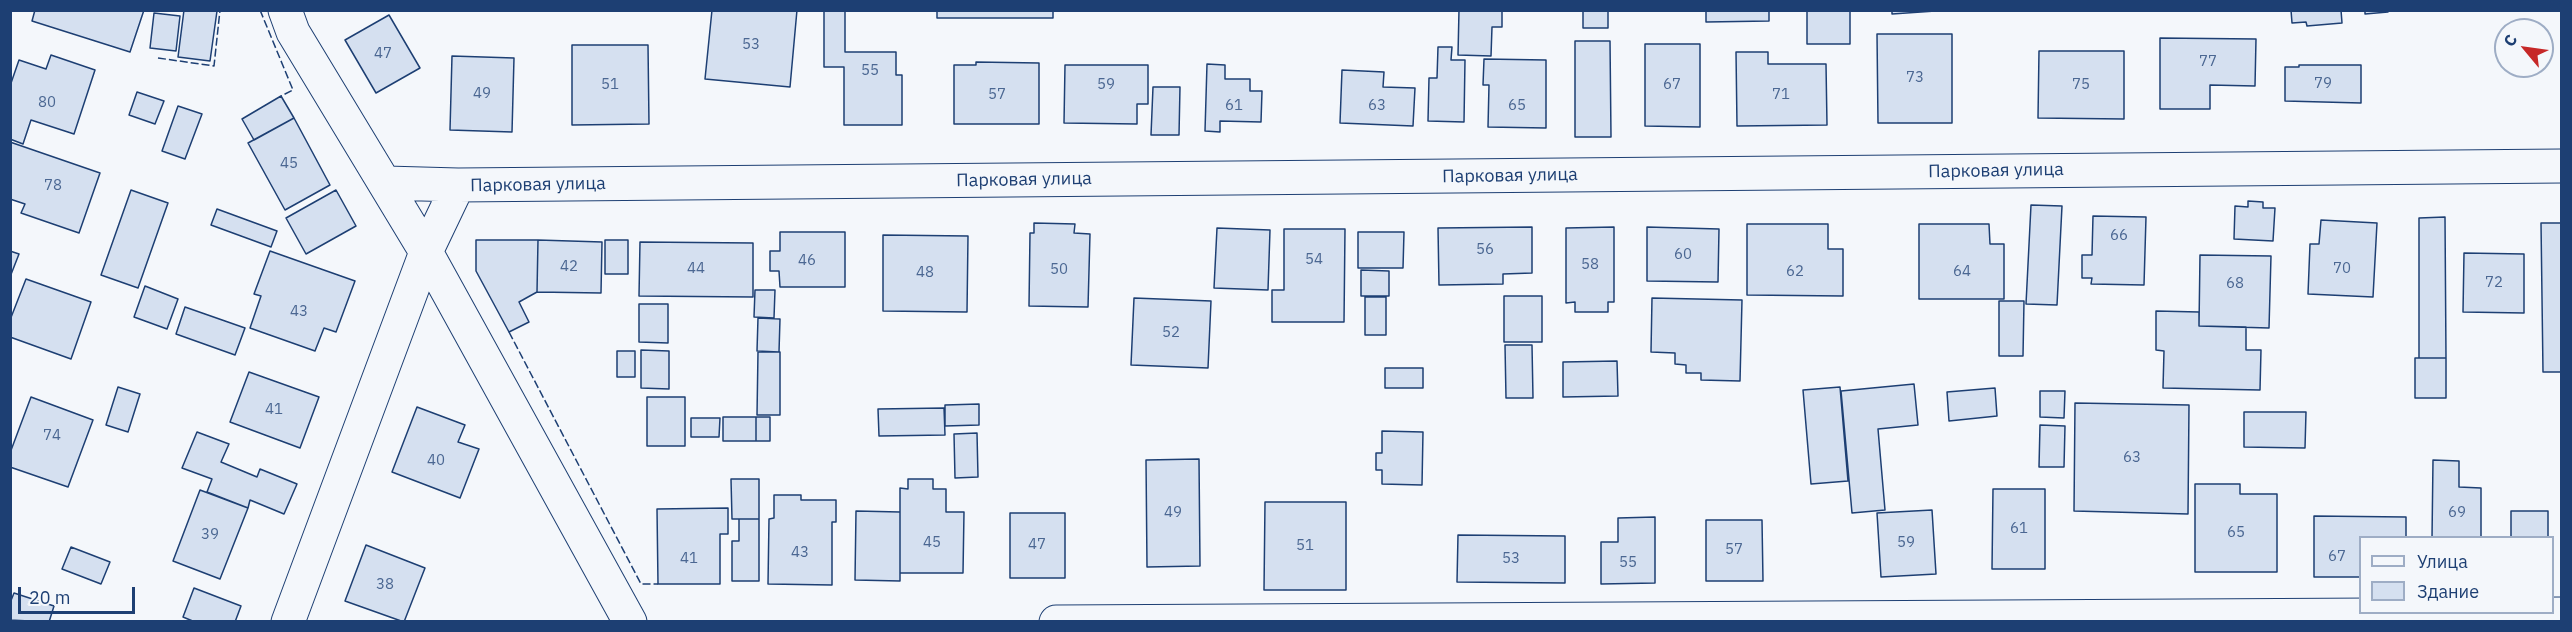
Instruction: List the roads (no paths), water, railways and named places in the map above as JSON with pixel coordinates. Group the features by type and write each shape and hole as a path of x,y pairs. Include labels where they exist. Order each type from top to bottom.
{"street":[{"path":"285,10 293,32 426,252 630,621"},
{"name":"Парковая улица","path":"386,183 458,186 2562,166"},
{"name":"Парковая улица","path":"288,621 426,252 458,186"},
{"path":"1056,621 2562,614"}]}
